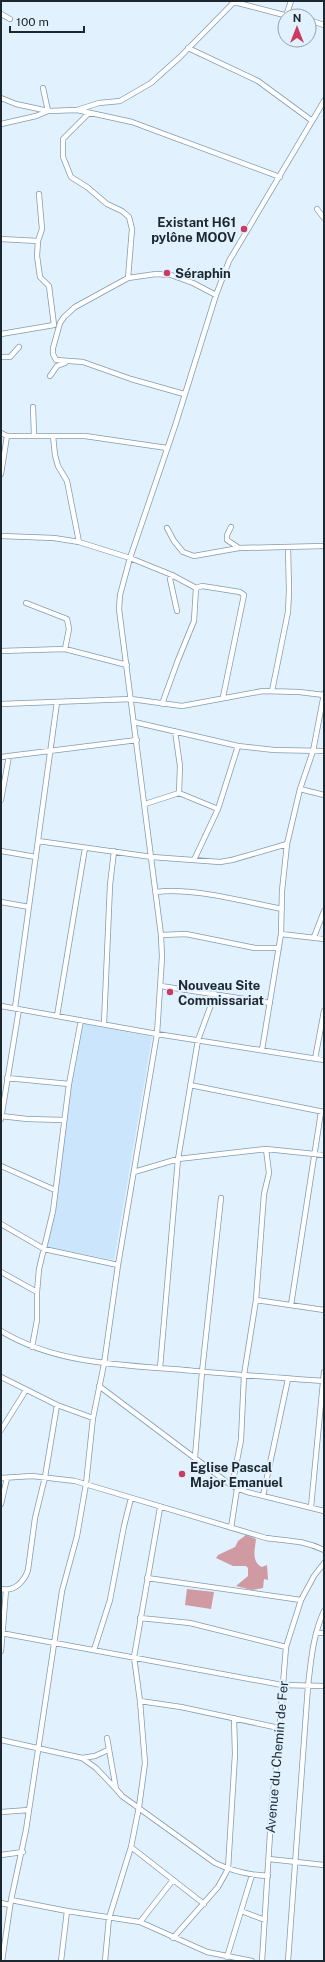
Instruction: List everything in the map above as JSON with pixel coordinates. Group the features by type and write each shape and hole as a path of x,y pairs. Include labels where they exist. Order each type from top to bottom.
{"street":[{"path":"77,110 89,105 114,102 126,98 159,77 233,3 277,13"},
{"path":"1,14 10,19"},
{"path":"188,48 258,81 311,120"},
{"path":"43,88 48,111"},
{"path":"1,98 16,104 48,111 77,110 144,126 280,177"},
{"path":"2,1961 2,1943 10,1902 23,1852 62,1591 77,1536 86,1484 93,1418 104,1364 118,1265 157,1034 161,986 161,935 119,609 120,595 130,558 216,295 229,261 246,230 280,177 311,120 324,100"},
{"path":"1,124 36,116 48,111"},
{"path":"89,113 63,139 64,162 73,179 87,187 107,204 122,211 129,217 132,228 128,278"},
{"path":"39,194 42,229 38,241 37,256 40,274 48,286 54,324"},
{"path":"317,209 324,218"},
{"path":"1,239 38,241"},
{"path":"57,363 54,358 53,351 60,323 75,307 128,278 156,274 171,275 193,283 216,295"},
{"path":"1,334 60,323"},
{"path":"1,357 10,356 19,347"},
{"path":"57,363 68,361 83,362 184,394"},
{"path":"50,376 57,363"},
{"path":"33,407 34,435"},
{"path":"1,433 7,436 84,436 167,448"},
{"path":"1,474 7,436"},
{"path":"53,436 58,466 67,481 79,542"},
{"path":"231,527 227,535 227,540 239,548"},
{"path":"167,528 174,541 188,556 201,556 239,548 324,546"},
{"path":"1,536 54,538 79,542 130,558 172,575 196,588 202,586 240,592 244,595 223,698"},
{"path":"272,691 288,612 288,547"},
{"path":"172,575 170,579 177,611"},
{"path":"162,704 194,622 196,588"},
{"path":"26,603 67,620 69,629 65,649"},
{"path":"1,651 65,649 127,665"},
{"path":"1,704 131,700 190,706 223,698 272,691 324,695 313,750 300,789 287,844 283,876 281,934 262,1050"},
{"path":"57,702 49,751 17,1009 1,1117 64,1120"},
{"path":"134,722 238,746 274,750 324,751"},
{"path":"174,731 180,766 179,793"},
{"path":"1,756 137,740"},
{"path":"194,860 218,809 238,746"},
{"path":"1,800 9,756"},
{"path":"300,789 324,795"},
{"path":"145,804 179,793 218,809"},
{"path":"38,841 152,857 220,862 287,844"},
{"path":"57,1016 85,848"},
{"path":"1,851 36,857"},
{"path":"104,1024 110,885 114,851"},
{"path":"156,892 168,890 199,893 282,908"},
{"path":"1,902 29,907"},
{"path":"314,937 324,911"},
{"path":"161,935 186,934 255,948 279,948"},
{"path":"281,934 324,939"},
{"path":"161,986 270,1003"},
{"path":"160,1368 178,1159 198,1040 215,994"},
{"path":"1,1006 157,1034 324,1060"},
{"path":"315,1059 324,1011"},
{"path":"32,1347 37,1320 37,1292 44,1249 53,1211 69,1084 81,1020"},
{"path":"7,1078 69,1084"},
{"path":"190,1085 323,1112 291,1305"},
{"path":"134,1172 178,1159 266,1149 324,1155"},
{"path":"230,1528 242,1440 244,1375 256,1300 264,1194 269,1173 266,1149"},
{"path":"1,1166 55,1190"},
{"path":"195,1457 202,1372 221,1198"},
{"path":"1,1224 44,1249 118,1265"},
{"path":"1,1272 37,1292"},
{"path":"256,1300 324,1310"},
{"path":"1,1331 32,1347 104,1364 324,1381"},
{"path":"311,1508 324,1372"},
{"path":"1,1376 57,1405 93,1418"},
{"path":"263,1496 288,1379"},
{"path":"99,1386 235,1487 263,1496 324,1511"},
{"path":"1,1430 26,1390"},
{"path":"1,1589 6,1590 18,1586 25,1578 35,1518 45,1477 57,1405"},
{"path":"1,1478 45,1477 66,1479 160,1508 266,1538 310,1543 324,1550"},
{"path":"1,1504 7,1478"},
{"path":"94,1650 110,1600 124,1526 131,1498"},
{"path":"105,1961 109,1918 131,1847 139,1807 144,1763 140,1701 134,1657 160,1508"},
{"name":"Avenue du Chemin de Fer","path":"262,1961 272,1802 286,1647 301,1600 314,1576 324,1563"},
{"path":"147,1578 301,1600"},
{"path":"1,1650 6,1590"},
{"name":"Avenue du Chemin de Fer","path":"288,1961 308,1686 316,1633 324,1611"},
{"path":"140,1618 190,1623 286,1647"},
{"path":"2,1633 282,1685 324,1686"},
{"path":"316,1633 324,1633"},
{"path":"140,1701 181,1706 279,1728"},
{"path":"173,1938 218,1887 228,1869 235,1754 234,1718"},
{"path":"107,1738 116,1789"},
{"path":"1,1740 82,1758 95,1756 108,1750"},
{"path":"82,1758 96,1768 122,1796 201,1854 228,1869 252,1875 268,1876"},
{"path":"1,1812 29,1810"},
{"path":"131,1847 204,1904"},
{"path":"1,1855 23,1852"},
{"path":"269,1859 324,1865"},
{"path":"227,1957 252,1875"},
{"path":"140,1922 173,1880"},
{"path":"1,1903 10,1902 140,1922 206,1952 252,1961"},
{"path":"61,1961 67,1911"},
{"path":"241,1911 265,1920"}],"shaded area":[{"path":"80,1023 152,1037 114,1260 47,1247"},
{"path":"246,1535 256,1539 254,1555 256,1562 262,1567 267,1565 268,1580 264,1579 263,1588 252,1590 236,1586 248,1576 248,1568 246,1566 233,1566 216,1558 218,1555 235,1547 238,1541"},
{"path":"187,1589 214,1592 211,1609 185,1605"}],"place":[{"name":"Existant H61 pylône MOOV","path":"244,229"},
{"name":"Séraphin","path":"167,273"},
{"name":"Nouveau Site Commissariat","path":"170,992"},
{"name":"Eglise Pascal Major Emanuel","path":"182,1474"}]}
